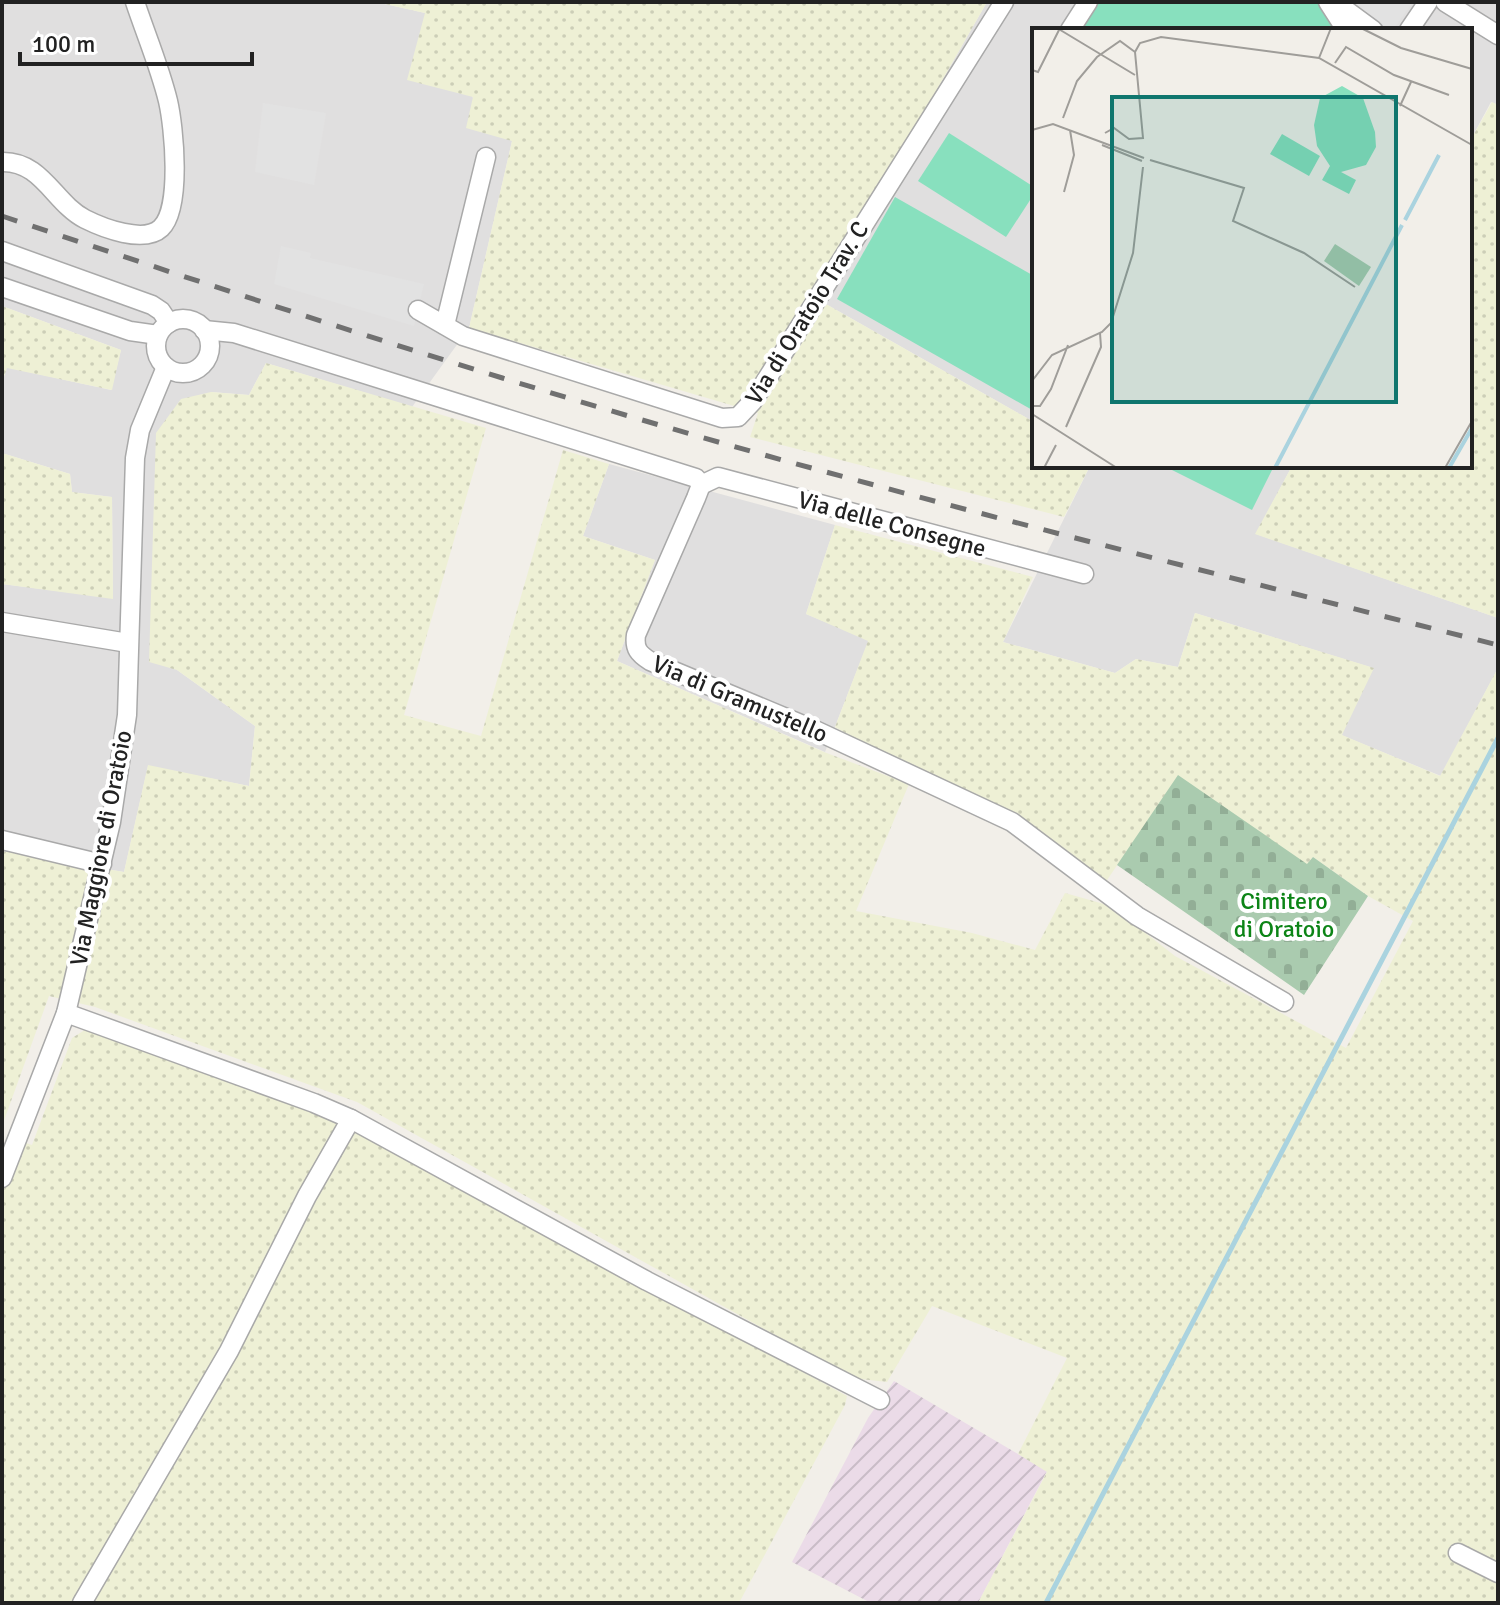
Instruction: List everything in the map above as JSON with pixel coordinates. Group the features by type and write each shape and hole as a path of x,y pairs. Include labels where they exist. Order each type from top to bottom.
{"street":[{"path":"2,162 13,162 32,170 63,203 86,220 138,234 153,233 161,228 167,218 171,198 175,138 167,98 135,2"},
{"name":"Via di Oratoio Trav. C","path":"418,310 463,336 722,418 738,417 753,401 1004,2"},
{"path":"1071,28 1088,2"},
{"path":"1328,2 1345,28"},
{"path":"1335,2 1370,28"},
{"path":"1410,28 1428,2"},
{"path":"1445,2 1498,35"},
{"path":"445,325 486,157"},
{"path":"2,251 152,305 161,311 163,329 157,355 166,367 182,372 198,367 208,354 209,345 204,330 199,324 184,319 163,329 130,331 2,287"},
{"path":"204,330 234,333 452,403 583,441 696,478 701,485"},
{"name":"Via Maggiore di Oratoio","path":"2,1178 66,1013 102,864 124,745 137,443 166,367"},
{"name":"Via delle Consegne","path":"701,485 718,477 1084,574"},
{"name":"Via di Gramustello","path":"701,485 636,635 635,645 639,653 650,661 815,730 1012,822 1137,916 1284,1002"},
{"path":"2,622 128,643"},
{"path":"2,840 102,864"},
{"path":"66,1013 351,1119 647,1281 880,1400"},
{"path":"82,1603 229,1351 307,1196 351,1119"},
{"path":"1458,1553 1498,1573"}],"shaded area":[{"path":"2,2 376,2 425,13 473,98 512,141 469,328 412,407 266,363 249,395 211,392 177,670 255,726 249,786 148,766 124,872 2,851 2,584 113,598 112,497 72,492 70,474 2,453 2,383 6,367 111,390 121,350 2,306"},
{"path":"987,2 1498,2 1498,105 1491,102 1472,137 1472,28 1032,28 1032,421 817,299"},
{"path":"1348,2 1413,2 1394,28 1385,28"},
{"path":"263,103 326,113 314,185 255,172"},
{"path":"281,246 311,253 310,258 424,284 414,326 274,284"},
{"path":"609,464 835,525 806,614 869,640 825,752 617,661 655,560 583,536"},
{"path":"1089,468 1291,468 1256,534 1498,618 1498,668 1441,776 1341,735 1373,668 1195,613 1178,667 1136,659 1115,673 1003,642"},
{"path":"894,1381 1047,1471 978,1603 871,1603 792,1562 868,1418"}],"green space":[{"path":"376,2 987,2 817,299 1032,421 1032,468 1089,468 1064,517 750,437 758,413 469,328 512,141 466,128 473,97 407,80 425,13"},
{"path":"1098,2 1322,2 1340,28 1081,28"},
{"path":"1492,102 1498,105 1498,618 1255,534 1291,468 1472,468 1472,137"},
{"path":"949,133 1032,186 1032,197 1006,237 918,181"},
{"path":"895,197 1032,275 1032,410 837,299"},
{"path":"2,306 121,350 112,390 7,368 2,383"},
{"path":"266,363 486,428 404,715 481,736 563,450 609,464 583,536 655,560 617,661 824,752 909,784 856,911 972,933 1035,950 1065,893 1111,906 1175,956 1346,1048 1413,921 1368,896 1313,857 1307,865 1178,776 1105,883 835,727 868,641 806,614 835,525 1033,577 1003,642 1115,673 1136,659 1178,667 1195,613 1374,668 1342,735 1440,776 1498,668 1498,1603 978,1603 1047,1472 1018,1454 1067,1358 932,1306 887,1382 852,1378 357,1102 95,1007 49,996 2,1126 2,851 124,872 148,765 249,786 255,726 177,670 149,662 156,433 181,399 211,392 249,395"},
{"path":"2,453 70,474 72,492 112,497 113,599 2,584"},
{"path":"1168,468 1273,468 1252,510"},
{"name":"Cimitero di Oratoio","path":"1178,775 1307,864 1313,857 1368,896 1304,995 1117,865"},
{"path":"88,1028 366,1133 847,1396 739,1603 2,1603 2,1194 23,1142 32,1145 72,1038"}],"waterway":[{"path":"1046,1603 1498,738"}],"railway":[{"path":"2,216 392,344 687,433 963,509 1498,645"}]}
